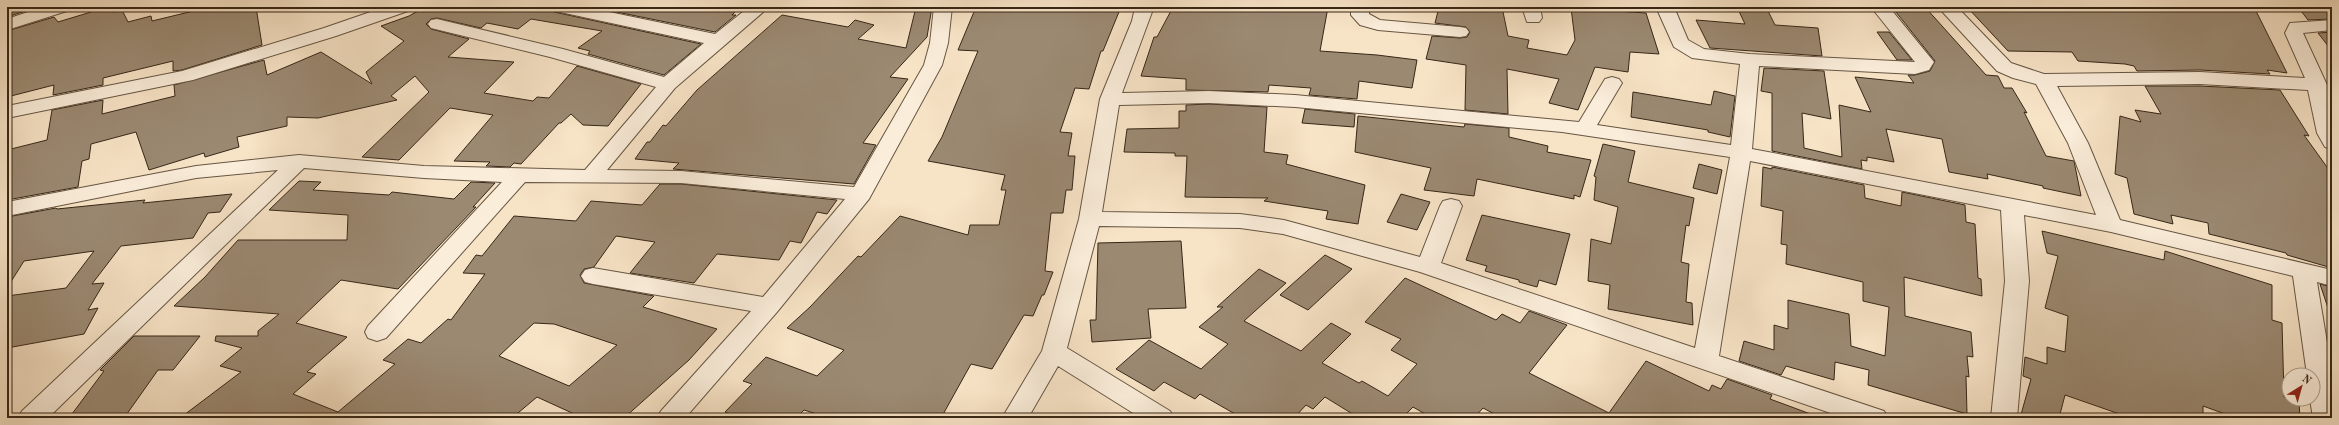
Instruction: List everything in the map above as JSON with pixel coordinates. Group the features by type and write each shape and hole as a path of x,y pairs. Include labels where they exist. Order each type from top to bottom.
{"street":[{"path":"7,25 61,7"},
{"path":"7,112 186,76 330,32 402,7"},
{"path":"560,7 718,40"},
{"path":"592,175 668,84 718,40 760,7"},
{"path":"670,418 769,306 861,194 933,65 939,43 943,7"},
{"path":"1015,418 1054,351 1090,219 1110,98 1141,21 1143,12 1139,7"},
{"path":"1360,7 1360,15 1366,21 1378,25 1460,32"},
{"path":"1665,7 1680,42 1690,50 1699,54 1750,60 1915,68 1922,66 1925,62 1880,7"},
{"path":"1947,7 2004,67 2020,74 2044,80 2200,78 2317,85"},
{"path":"437,24 556,53 668,84"},
{"path":"2332,25 2296,27 2294,33 2317,85 2328,133 2332,143"},
{"path":"1706,360 1735,180 1741,153 1750,60"},
{"path":"2044,80 2078,143 2111,225"},
{"path":"1584,129 1612,82"},
{"path":"1110,98 1209,97 1295,101 1584,129 1741,153 2012,207 2111,225 2332,278"},
{"path":"7,209 196,172 299,161 424,172 519,176 592,175 681,177 861,194"},
{"path":"31,418 299,161"},
{"path":"377,332 519,176"},
{"path":"1428,267 1451,206"},
{"path":"2004,418 2017,281 2012,207"},
{"path":"1090,219 1240,221 1284,227 1428,267 1874,418"},
{"path":"2304,272 2326,418"},
{"path":"593,276 769,306"},
{"path":"1054,351 1161,418"}],"building":[{"path":"7,7 38,7 7,17"},
{"path":"87,7 109,7 113,12 122,10 128,22 151,16 152,21 210,7 256,7 262,45 182,70 173,71 173,61 103,78 103,85 53,95 54,85 7,97 7,31 54,17 58,22 91,12"},
{"path":"425,7 550,7 554,12 701,44 664,75 588,54 590,51 578,48 602,31 531,19 518,29 487,23 481,28 437,18 431,19 426,24 431,29 469,39 448,57 514,62 484,93 533,101 537,97 549,98 577,66 641,84 608,126 583,125 571,114 559,123 521,164 514,163 510,167 486,166 490,162 454,161 493,115 450,108 399,160 362,157 429,92 415,76 391,96 397,100 318,118 287,117 287,126 237,137 239,147 205,157 204,153 149,170 136,132 91,144 89,159 82,161 78,187 7,200 7,150 47,140 52,110 103,100 102,114 175,96 174,85 264,60 267,75 321,52 372,84 366,72 404,41 381,26 409,16"},
{"path":"592,7 740,7 732,15 736,15 715,32"},
{"path":"916,7 932,7 927,37 890,77 908,79 863,143 876,145 854,184 673,169 679,163 635,159 647,142 650,142 663,125 666,126 697,90 782,15 848,27 855,20 874,25 858,39 906,48"},
{"path":"976,7 1121,7 1103,51 1101,51 1089,89 1075,88 1060,132 1072,133 1068,156 1075,156 1072,190 1066,190 1063,213 1051,213 1045,271 1053,272 1044,295 1042,295 1033,316 1024,315 992,369 971,364 941,418 829,418 804,410 796,418 740,418 725,412 752,384 743,381 766,357 817,376 844,350 787,328 810,307 858,256 861,257 900,216 968,235 970,225 999,225 1006,190 1001,190 1005,175 928,161 942,137 978,51 958,50"},
{"path":"1173,7 1328,7 1320,51 1377,55 1417,60 1412,88 1359,81 1357,99 1309,95 1311,88 1269,85 1268,92 1186,90 1186,79 1141,76 1154,37 1157,37"},
{"path":"1439,7 1502,7 1508,36 1529,40 1527,48 1567,55 1575,40 1571,8 1646,13 1659,54 1630,52 1628,72 1595,67 1578,110 1549,103 1559,79 1507,69 1508,114 1465,110 1466,65 1426,59 1432,36 1460,38 1467,37 1470,32 1466,27 1435,23"},
{"path":"1737,7 1766,7 1775,25 1818,28 1822,56 1710,48 1696,20 1745,24"},
{"path":"1892,7 1925,7 1986,75 1998,76 2004,88 2012,88 2027,113 2024,112 2046,156 2074,161 2081,196 1987,174 1988,179 1949,172 1942,139 1886,129 1894,162 1867,157 1867,161 1861,160 1862,169 1772,151 1772,93 1761,91 1764,68 1824,71 1831,119 1802,113 1804,148 1842,157 1839,105 1871,112 1855,77 1914,83 1908,75 1915,75 1930,71 1935,61"},
{"path":"1967,7 2254,7 2287,73 2267,70 2270,74 2200,70 2137,71 2134,66 2125,64 2078,61 2072,52 2008,51"},
{"path":"2298,7 2332,7 2332,19 2308,20"},
{"path":"1877,32 1889,32 1912,60 1897,60"},
{"path":"2332,32 2332,51 2318,33"},
{"path":"2145,86 2200,86 2280,90 2309,136 2304,135 2332,174 2332,268 2287,255 2286,253 2209,234 2208,223 2171,215 2173,224 2134,214 2127,178 2115,174 2120,116 2141,122 2135,110 2161,114"},
{"path":"1714,91 1735,96 1730,137 1708,132 1708,130 1631,117 1633,92 1711,105"},
{"path":"1209,104 1267,107 1264,152 1288,155 1286,164 1365,185 1358,224 1326,219 1328,211 1264,201 1268,198 1185,197 1187,156 1175,156 1175,153 1124,152 1127,129 1179,128 1179,111 1186,111 1186,105"},
{"path":"1305,109 1355,114 1354,127 1302,123"},
{"path":"1358,116 1464,127 1465,124 1509,128 1509,137 1548,146 1547,152 1591,160 1580,197 1574,195 1574,199 1477,179 1474,196 1424,190 1431,168 1355,152"},
{"path":"1603,144 1635,151 1628,182 1694,198 1689,226 1686,225 1681,262 1689,264 1686,302 1692,303 1693,325 1608,309 1610,285 1588,281 1591,239 1611,244 1618,207 1594,200 1596,177 1594,176"},
{"path":"1699,164 1722,170 1717,194 1693,188"},
{"path":"1763,167 1772,169 1772,167 1864,185 1865,198 1901,206 1902,192 1965,205 1966,222 1975,224 1978,278 1981,279 1982,296 1904,277 1905,316 1971,332 1973,357 1967,356 1969,377 1966,376 1967,414 1868,385 1869,370 1835,362 1834,380 1786,366 1781,375 1739,361 1744,341 1774,350 1774,325 1788,329 1788,300 1849,314 1851,346 1885,356 1889,307 1863,301 1863,282 1786,264 1787,245 1781,244 1783,211 1761,206"},
{"path":"299,181 321,182 313,190 389,195 392,192 454,199 471,182 495,183 473,207 476,207 398,289 341,280 296,323 347,337 307,372 316,374 293,394 338,412 395,364 383,360 408,339 421,343 448,319 451,320 485,274 463,273 476,255 482,256 514,216 576,221 591,201 642,205 660,184 681,184 837,200 827,214 817,212 801,243 790,241 779,260 717,254 694,283 630,273 655,242 616,236 594,267 584,269 580,275 584,283 654,296 643,307 717,329 689,360 624,418 583,418 537,397 512,418 180,418 241,372 220,366 242,348 215,341 216,336 258,336 258,331 279,314 174,306 205,277 238,240 347,240 348,215 269,210","holes":["534,323 554,324 617,345 569,386 499,356"]},
{"path":"232,194 220,212 208,213 193,238 121,246 92,284 104,283 88,310 98,308 84,334 7,348 7,296 66,288 94,251 24,261 7,288 7,217 56,208 145,200 143,203"},
{"path":"1401,194 1430,202 1417,230 1387,222"},
{"path":"1482,215 1570,234 1556,285 1539,280 1537,287 1519,282 1519,280 1485,271 1487,266 1466,260"},
{"path":"2042,231 2164,260 2165,251 2272,285 2272,320 2282,323 2283,367 2281,367 2281,407 2299,407 2300,418 2236,418 2203,406 2203,418 2131,418 2065,395 2059,418 2020,418 2031,379 2023,376 2025,357 2047,364 2047,347 2065,352 2068,316 2045,308 2058,256 2047,253"},
{"path":"1181,241 1186,308 1148,309 1151,338 1092,342 1090,320 1096,320 1098,243"},
{"path":"1325,255 1352,269 1308,310 1280,295"},
{"path":"1259,269 1286,283 1244,321 1301,351 1331,323 1351,334 1322,363 1359,383 1362,381 1388,396 1417,364 1391,350 1401,339 1365,322 1405,278 1496,320 1502,314 1520,323 1529,311 1567,325 1529,373 1609,413 1646,361 1709,391 1712,385 1721,389 1727,379 1772,395 1770,399 1816,416 1816,418 1502,418 1483,408 1474,418 1432,418 1413,407 1402,418 1359,418 1325,397 1313,409 1306,405 1294,418 1242,418 1200,394 1195,399 1164,382 1154,391 1116,369 1149,340 1201,369 1228,344 1199,327 1223,307 1217,307"},
{"path":"2320,284 2332,287 2332,310 2329,311"},
{"path":"134,336 200,336 173,370 158,370 124,418 69,418 104,371 100,370"}]}
